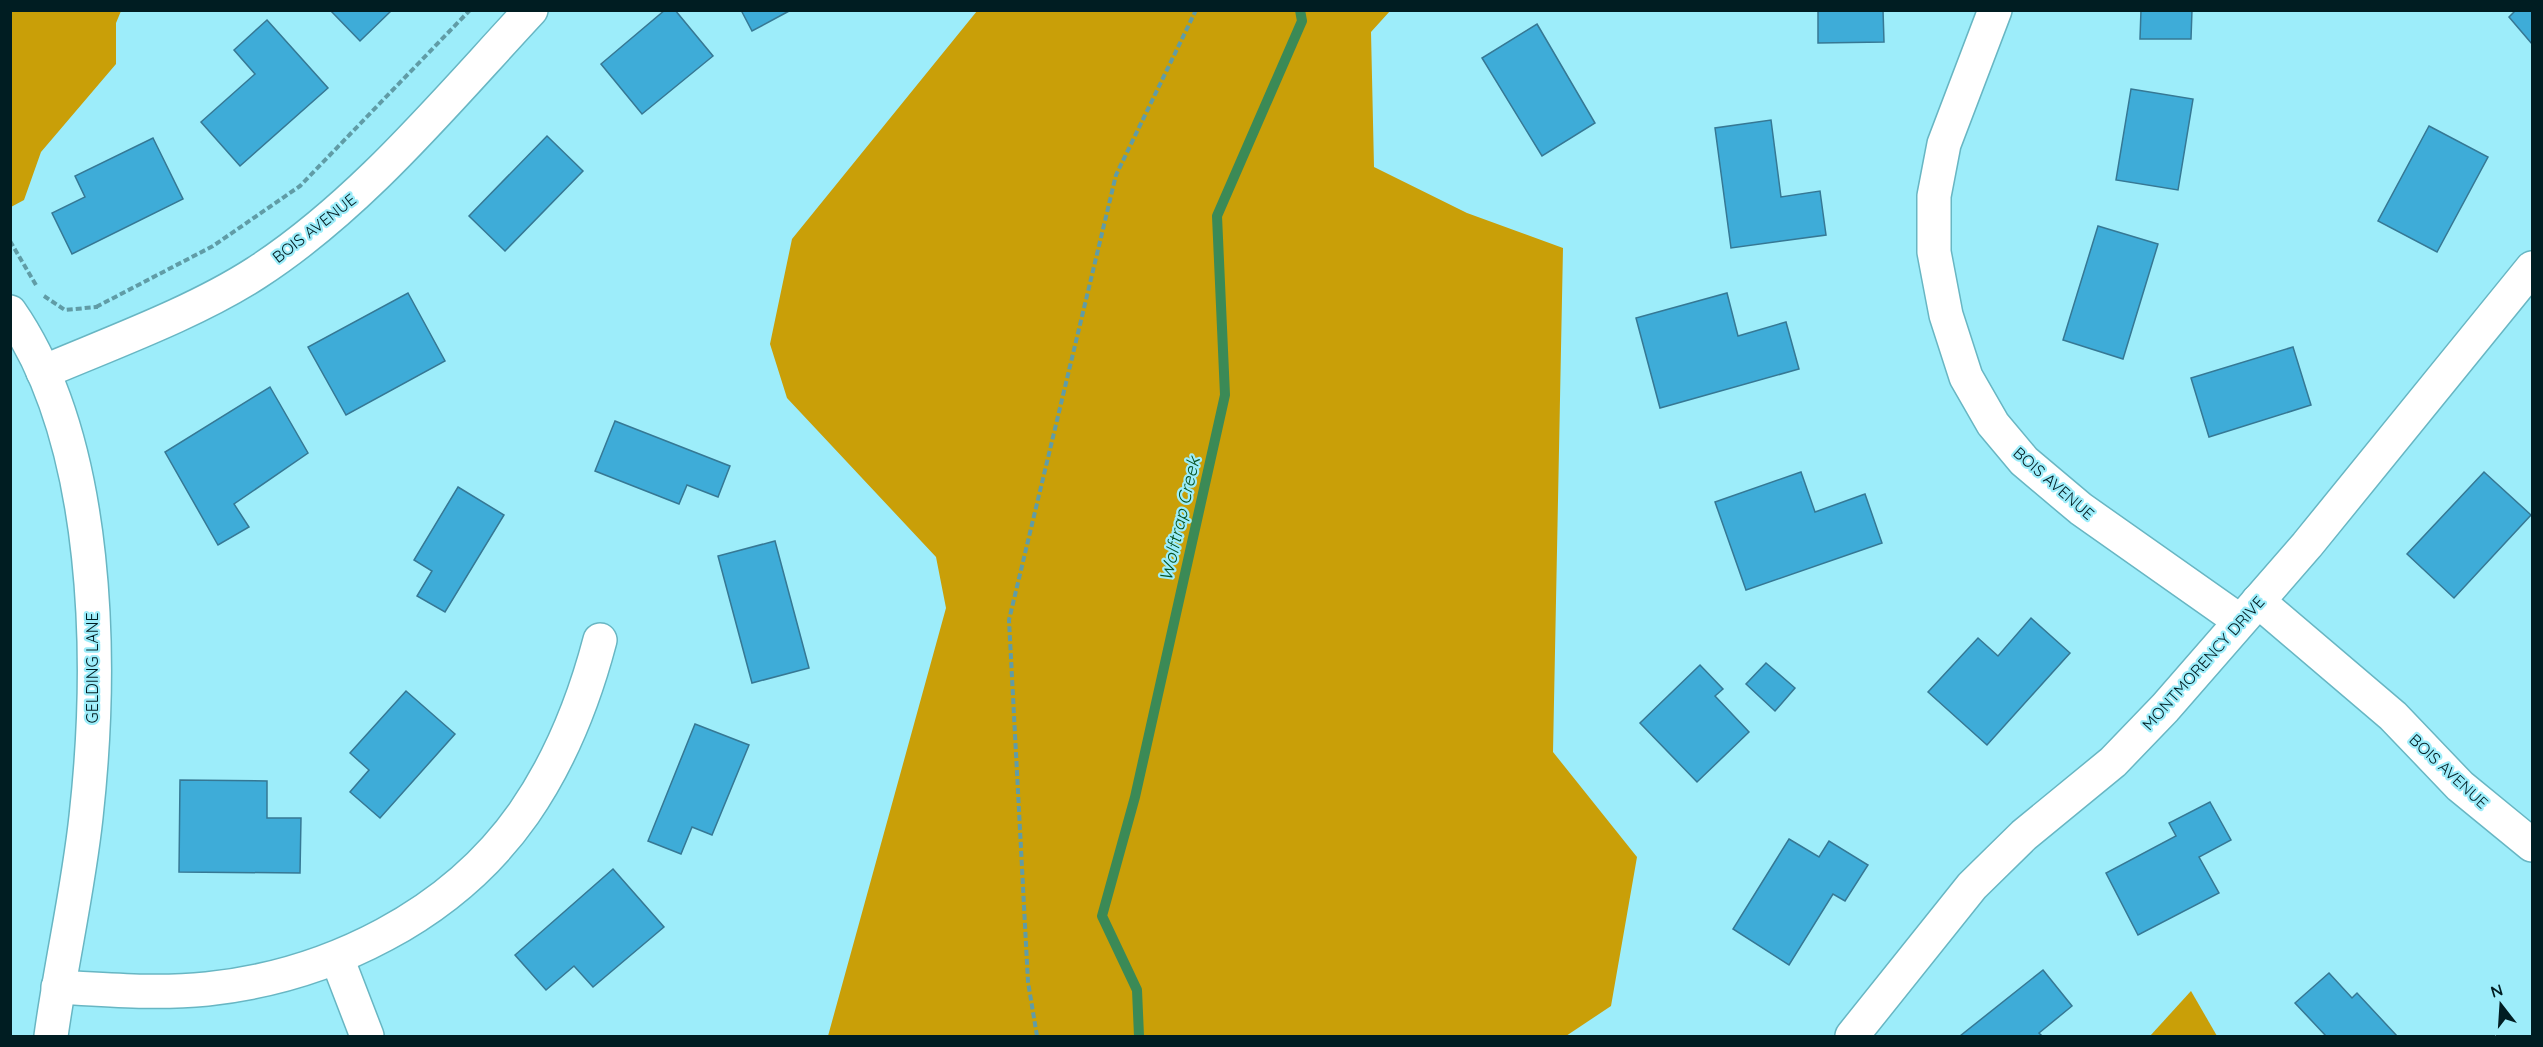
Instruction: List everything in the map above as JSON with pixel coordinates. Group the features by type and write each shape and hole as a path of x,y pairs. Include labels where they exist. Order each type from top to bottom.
{"street":[{"name":"BOIS AVENUE","path":"43,372 183,311 255,274 308,237 352,200 531,10"},
{"name":"BOIS AVENUE","path":"1995,10 1944,144 1934,196 1934,252 1946,315 1966,377 1993,424 2024,461 2081,509 2249,611 2393,716 2460,786 2532,845"},
{"name":"MONTMORENCY DRIVE","path":"1852,1036 1972,886 2024,835 2114,762 2165,708 2315,536 2532,268"},
{"name":"GELDING LANE","path":"10,312 43,372 66,434 83,506 92,600 93,716 86,816 77,887 51,1036"},
{"path":"58,987 148,992 207,989 279,977 337,958 390,933 441,899 494,849 523,814 557,758 583,697 600,640"},
{"path":"337,958 367,1036"}],"path":[{"path":"10,241 27,266 41,295 65,310 96,307 213,246 300,186 470,10"},
{"path":"1037,1036 1028,982 1009,621 1116,175 1196,10"},
{"path":"96,307 109,344"}],"shaded area":[{"path":"11,10 121,11 116,23 116,64 41,152 24,200 11,207"},
{"path":"977,11 1390,11 1371,32 1374,167 1467,213 1563,248 1553,752 1637,857 1611,1006 1566,1036 828,1036 946,608 936,557 787,398 770,344 792,239"},
{"path":"2191,991 2217,1036 2150,1036"}],"building":[{"path":"330,10 392,10 360,41"},
{"path":"665,10 675,10 713,56 642,114 601,64"},
{"path":"741,10 791,10 752,31"},
{"path":"1818,10 1883,10 1884,42 1818,43"},
{"path":"2141,10 2192,10 2191,39 2140,39"},
{"path":"2516,10 2532,10 2532,44 2509,17"},
{"path":"267,20 328,88 240,166 201,122 255,74 234,50"},
{"path":"1537,24 1595,123 1542,156 1482,58"},
{"path":"2131,89 2193,99 2178,190 2116,180"},
{"path":"1771,120 1781,197 1820,191 1826,235 1731,248 1715,128"},
{"path":"2429,126 2488,157 2437,252 2378,221"},
{"path":"547,136 583,171 505,251 469,216"},
{"path":"153,138 183,199 72,254 52,213 85,197 75,176"},
{"path":"2098,226 2158,244 2123,359 2063,340"},
{"path":"408,293 445,361 346,415 308,347"},
{"path":"1727,293 1738,336 1786,322 1799,369 1660,408 1636,318"},
{"path":"2293,347 2311,405 2209,437 2191,378"},
{"path":"270,387 308,453 234,504 249,527 218,545 165,452"},
{"path":"615,421 730,466 718,497 687,485 679,504 595,471"},
{"path":"1801,472 1815,512 1865,494 1882,543 1746,590 1715,502"},
{"path":"2484,472 2531,515 2454,598 2407,554"},
{"path":"458,487 504,515 445,612 417,596 432,571 414,560"},
{"path":"775,541 809,668 752,683 718,556"},
{"path":"2031,618 2070,653 1987,745 1928,692 1978,638 1998,656"},
{"path":"1766,663 1795,688 1775,711 1746,684"},
{"path":"1700,665 1723,689 1715,696 1749,732 1697,782 1640,723"},
{"path":"406,691 455,734 380,818 350,792 369,770 350,753"},
{"path":"695,724 749,745 712,835 692,827 681,854 648,841"},
{"path":"180,780 267,781 267,818 301,818 300,873 179,872"},
{"path":"2210,802 2231,840 2199,857 2219,893 2138,935 2106,873 2176,836 2169,823"},
{"path":"1789,839 1819,857 1829,841 1868,865 1845,901 1833,894 1789,965 1733,929"},
{"path":"613,869 664,927 593,987 574,966 546,990 515,955"},
{"path":"2043,970 2072,1006 2039,1033 2042,1036 1960,1036"},
{"path":"2329,973 2352,998 2357,993 2397,1036 2326,1036 2295,1003"}],"waterway":[{"name":"Wolftrap Creek","path":"1139,1036 1137,990 1102,916 1135,797 1225,395 1217,216 1302,21 1300,10"}]}
